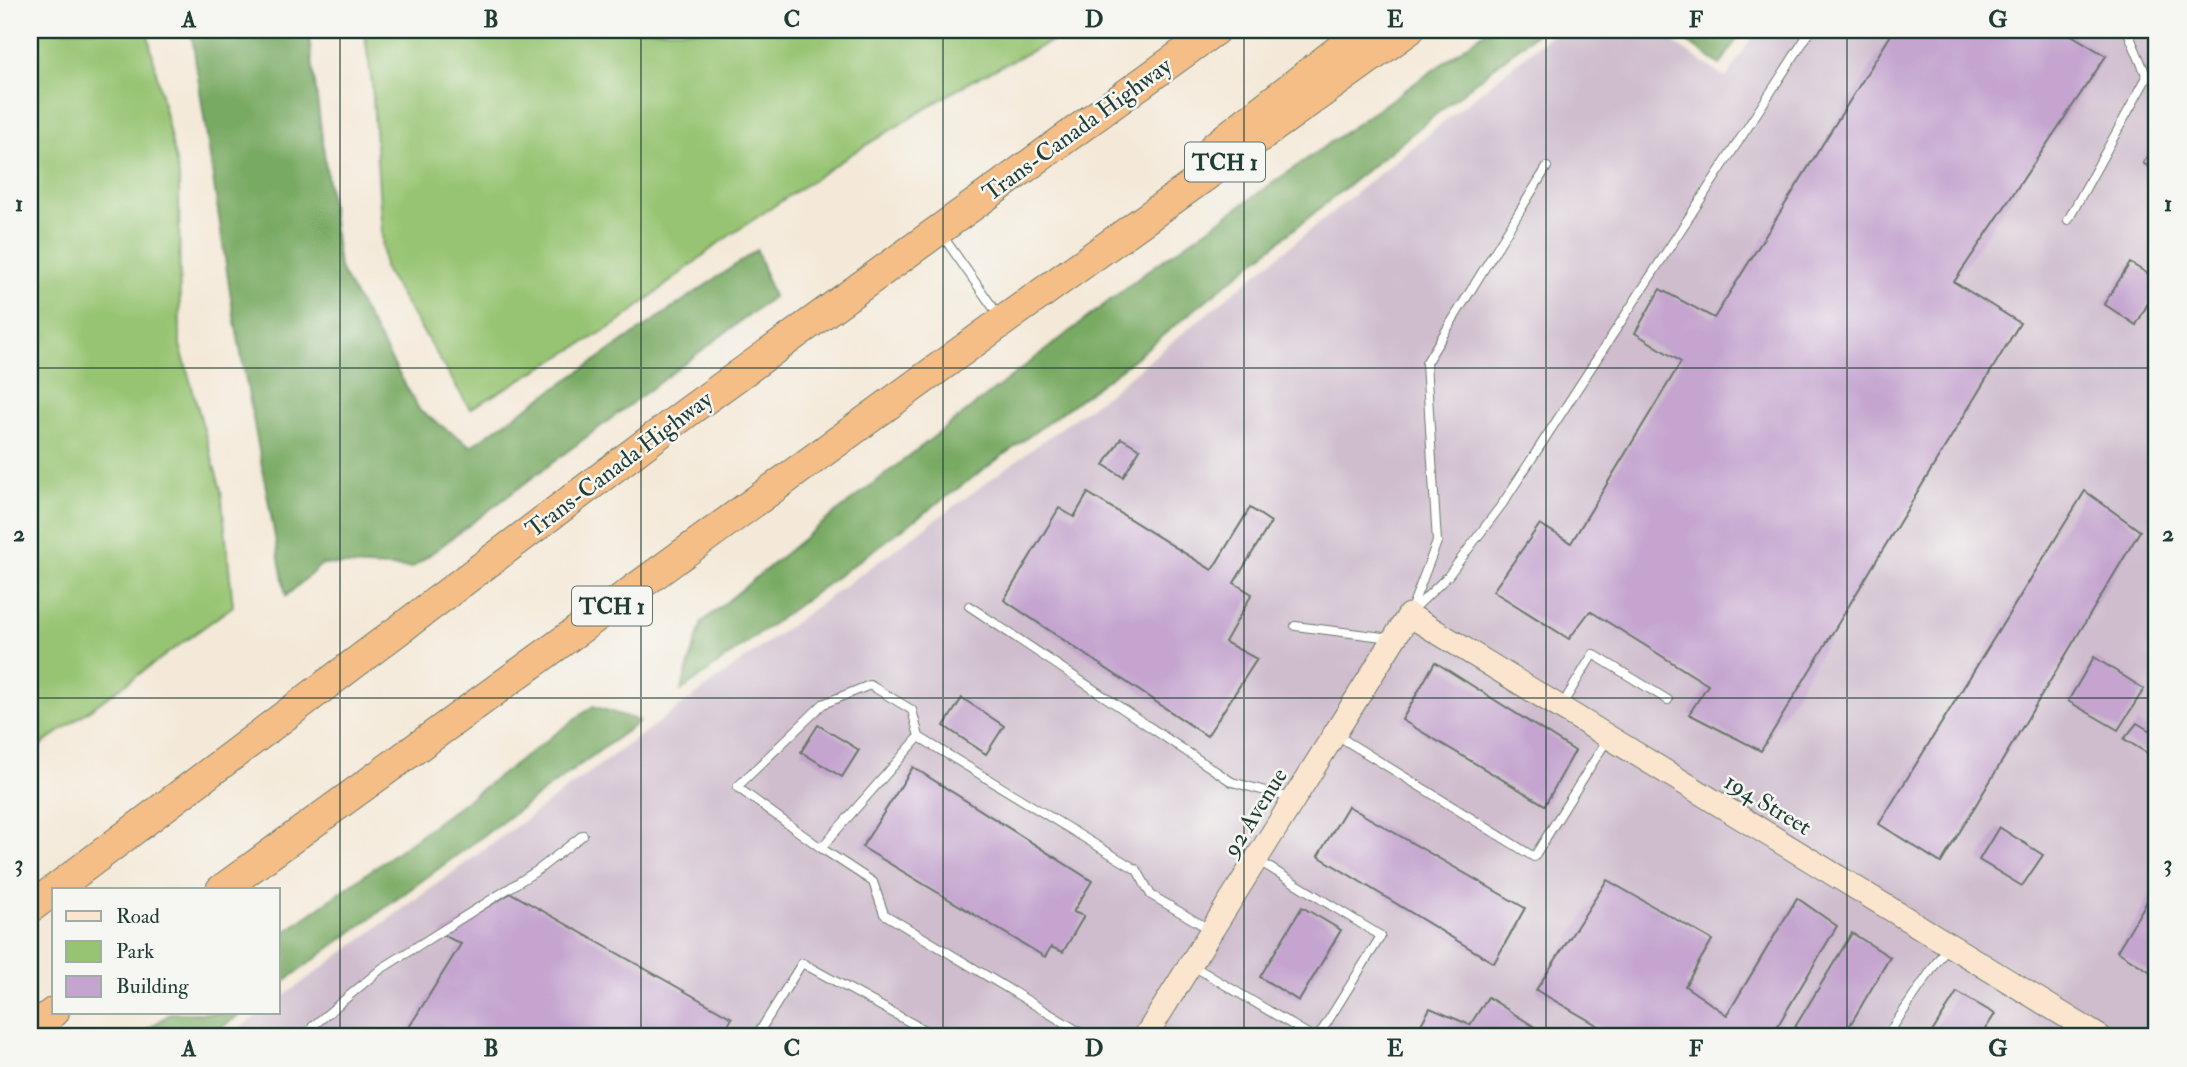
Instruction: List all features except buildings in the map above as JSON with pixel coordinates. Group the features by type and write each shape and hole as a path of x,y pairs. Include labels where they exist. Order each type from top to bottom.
{"highway":[{"name":"Trans-Canada Highway","path":"57,888 689,411 1215,30"},
{"path":"1040,294 1232,132 1364,30"},
{"name":"TCH 1","path":"224,888 1040,294 1409,30"},
{"name":"Trans-Canada Highway","path":"30,908 52,891"},
{"path":"30,1030 52,1014"}],"street":[{"name":"92 Avenue","path":"1144,1037 1409,614"},
{"name":"194 Street","path":"1409,614 2100,1037"}],"lane":[{"path":"1409,614 1448,576 1503,503 1811,30"},
{"path":"2068,220 2147,77 2127,30"},
{"path":"1409,614 1437,542 1426,363 1547,167"},
{"path":"938,230 1003,321"},
{"path":"969,606 1232,782 1294,799"},
{"path":"1295,626 1394,639"},
{"path":"1561,708 1593,654 1668,700"},
{"path":"1088,1037 884,914 873,882 737,788 823,704 870,685 912,710 919,737 1137,870 1151,895 1212,930"},
{"path":"1335,734 1534,857 1608,737"},
{"path":"821,848 919,737"},
{"path":"307,1037 313,1026 381,969 538,870 583,835"},
{"path":"1190,964 1316,1037 1381,936 1256,859"},
{"path":"1886,1037 1949,945"},
{"path":"755,1037 802,963 937,1037"}],"shaded area":[{"path":"1557,30 1655,30 1726,78 1757,30 2157,30 2157,1037 227,1037 260,1014 280,1014 280,999 1109,393"}],"green space":[{"path":"30,30 147,30 179,176 180,345 221,490 233,606 30,753"},
{"path":"191,30 308,30 339,267 420,411 471,446 757,250 773,297 412,568 322,564 286,596 232,305"},
{"path":"364,30 1074,30 971,81 850,155 720,242 618,323 470,409 384,268 372,83"},
{"path":"1487,30 1540,30 1125,366 681,691 702,622 820,525 1149,270"},
{"path":"1671,30 1743,30 1720,65"},
{"path":"593,706 640,721 280,985 280,936"},
{"path":"170,1014 241,1014 208,1037 137,1037"}]}
